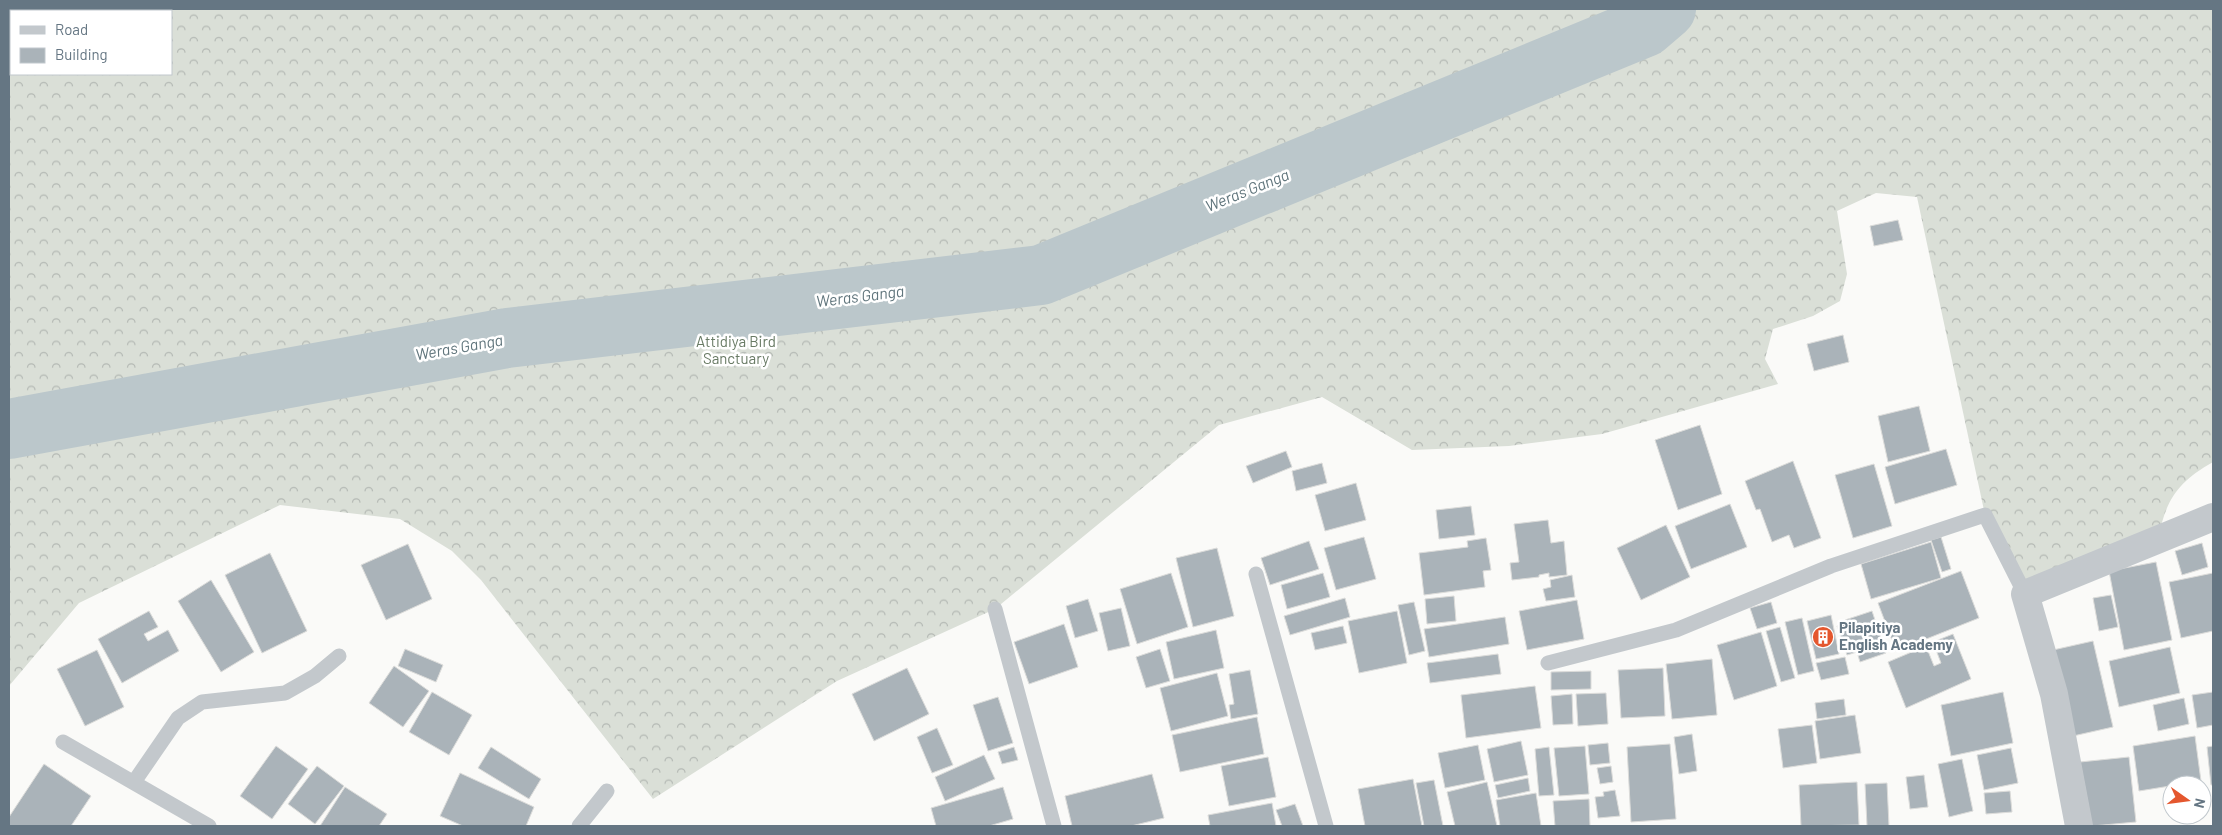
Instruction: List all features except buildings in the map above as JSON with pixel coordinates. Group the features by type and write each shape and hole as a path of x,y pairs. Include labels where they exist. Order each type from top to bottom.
{"street":[{"path":"2079,826 2054,694 2025,594 2213,517"}],"lane":[{"path":"1548,663 1676,630 1832,566 1985,516 2025,594"},
{"path":"1256,574 1326,826"},
{"path":"995,609 1054,826"},
{"path":"134,782 178,718 202,702 285,693 315,676 338,656"},
{"path":"63,742 209,826"},
{"path":"579,826 607,791"}],"green space":[{"name":"Attidiya Bird Sanctuary","path":"9,9 2213,9 2213,462 2191,477 2175,493 2165,513 2158,539 2025,594 1985,515 1917,197 1876,193 1837,211 1847,274 1840,301 1813,316 1773,329 1765,359 1778,384 1602,434 1509,446 1412,450 1322,397 1219,425 995,609 837,681 653,799 481,580 452,551 400,519 280,505 79,603 9,686"}],"waterway":[{"name":"Weras Ganga","path":"9,429 507,338 1041,275 1645,27 1666,9"}],"place":[{"name":"Pilapitiya English Academy","path":"1823,637"}]}
